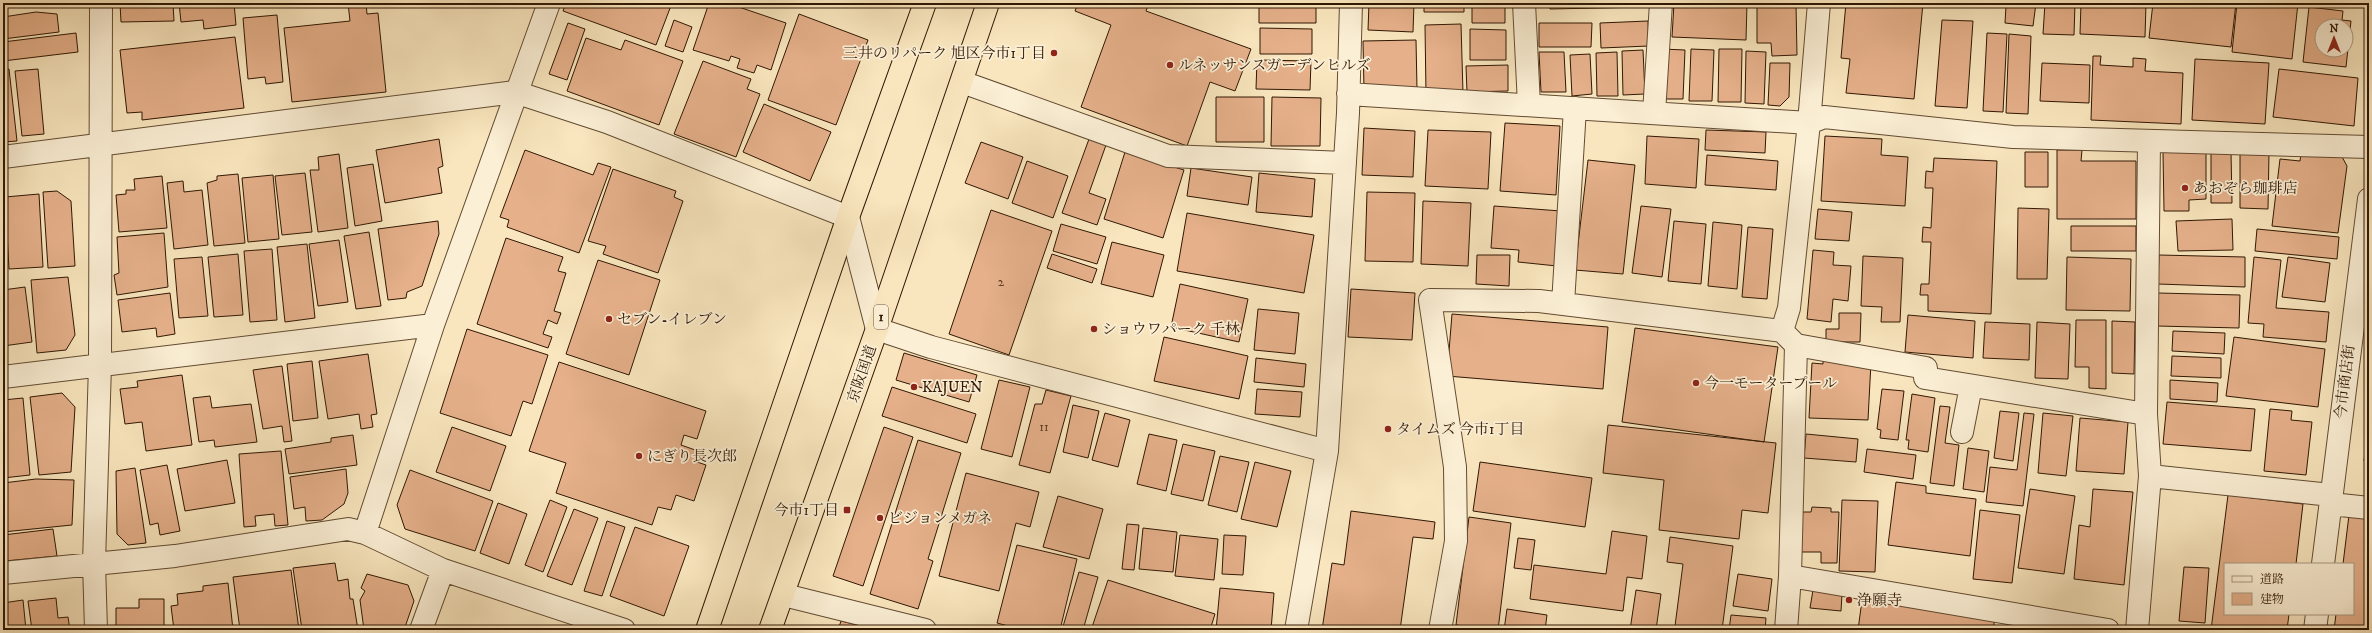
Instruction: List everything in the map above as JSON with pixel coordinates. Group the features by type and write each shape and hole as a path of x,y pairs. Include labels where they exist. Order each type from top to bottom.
{"highway":[{"path":"707,630 848,217 925,3"},
{"name":"京阪国道","path":"770,630 784,595 878,329 988,3"}],"street":[{"path":"96,630 94,563 100,365 101,3"},
{"path":"365,533 433,325 515,92 549,3"},
{"path":"1296,630 1327,451 1345,163 1351,3"},
{"path":"1524,3 1529,105"},
{"path":"1654,113 1661,3"},
{"path":"1786,630 1790,576 1789,308 1809,123 1819,3"},
{"path":"962,82 1168,156 1345,163"},
{"path":"3,157 515,92 607,122 848,217 878,329 931,348 1327,451"},
{"path":"1348,94 1809,123 1824,117 2013,137 2369,147"},
{"path":"1563,304 1575,108"},
{"path":"2137,630 2150,476 2146,414 2149,141"},
{"name":"今市商店街","path":"2323,563 2331,500 2362,308 2369,199"},
{"path":"1440,630 1456,541 1455,467 1430,300 1539,301 1789,338 1926,368 1925,378 2146,414"},
{"path":"3,377 433,325"},
{"path":"1962,432 1971,386"},
{"path":"2150,476 2331,500 2369,508"},
{"path":"3,573 175,556 348,529 365,533 443,570 624,630"},
{"path":"421,630 443,570"},
{"path":"1790,576 2108,630"},
{"path":"784,595 925,630"},
{"path":"2315,630 2317,615"}],"building":[{"path":"120,3 173,3 174,21 121,22"},
{"path":"179,3 234,3 236,25 204,29 203,20 181,22"},
{"path":"348,3 366,3 367,14 378,13 386,92 292,102 284,28 350,21"},
{"path":"566,3 672,3 656,45 563,11"},
{"path":"709,3 727,3 786,23 771,70 757,65 754,73 737,68 740,59 731,56 729,61 693,50"},
{"name":"ルネッサンスガーデンヒルズ","path":"1078,3 1149,3 1146,11 1251,49 1235,91 1210,82 1187,146 1081,107 1111,25 1075,11"},
{"path":"1259,3 1316,3 1316,23 1259,23"},
{"path":"1369,3 1414,3 1413,32 1368,30"},
{"path":"1424,3 1464,3 1464,12 1424,12"},
{"path":"1472,3 1505,3 1505,23 1472,23"},
{"path":"1550,3 1644,3 1645,7 1550,9"},
{"path":"1674,3 1747,3 1746,40 1672,37"},
{"path":"1846,3 1923,3 1914,99 1846,93 1850,59 1841,58"},
{"path":"1998,3 2036,3 2033,26 2005,23 2006,6 1998,5"},
{"path":"2045,3 2075,3 2074,35 2043,34"},
{"path":"2081,3 2146,3 2145,37 2080,34"},
{"path":"2153,3 2236,3 2231,47 2149,38"},
{"path":"2237,3 2298,3 2292,59 2232,52"},
{"path":"1796,5 1797,55 1772,56 1771,43 1757,43 1757,6"},
{"path":"2309,7 2343,11 2342,18 2314,18 2314,58 2347,58 2346,67 2303,62"},
{"path":"36,12 57,14 59,32 3,39 3,17"},
{"path":"799,14 868,40 836,125 768,100"},
{"path":"277,15 283,82 266,84 265,77 248,79 243,18"},
{"path":"674,20 692,27 683,52 665,46"},
{"path":"1942,20 1973,21 1967,108 1935,106"},
{"path":"1648,21 1649,46 1601,48 1600,23"},
{"path":"568,23 585,29 567,80 549,74"},
{"path":"1539,23 1592,23 1591,47 1539,47"},
{"path":"1461,24 1463,93 1426,94 1425,25"},
{"path":"1260,28 1312,29 1312,54 1260,54"},
{"path":"1470,29 1506,30 1506,60 1470,60"},
{"path":"76,33 78,52 3,61 3,42"},
{"path":"1987,33 2007,34 2003,112 1983,111"},
{"path":"2009,34 2031,36 2028,114 2006,113"},
{"path":"235,37 244,108 142,120 142,112 127,113 120,50"},
{"path":"586,38 621,50 625,40 683,61 659,125 567,91"},
{"path":"1416,40 1417,89 1364,90 1363,41"},
{"path":"1663,49 1685,50 1683,99 1660,99"},
{"path":"1691,49 1714,50 1712,101 1689,101"},
{"path":"1719,49 1742,49 1741,102 1718,102"},
{"path":"1643,50 1645,94 1623,95 1622,51"},
{"path":"1746,51 1766,52 1764,104 1745,103"},
{"path":"1539,52 1564,52 1566,92 1541,92"},
{"path":"1617,52 1618,96 1597,96 1596,53"},
{"path":"1590,54 1592,94 1572,96 1570,55"},
{"path":"2093,56 2101,56 2100,65 2133,67 2133,58 2146,59 2145,71 2183,73 2181,124 2091,120"},
{"path":"2195,59 2269,63 2265,124 2192,120"},
{"path":"1257,60 1311,61 1310,90 1256,89"},
{"path":"703,61 751,79 747,89 760,94 736,157 674,134"},
{"path":"1770,63 1790,63 1789,97 1780,106 1768,105"},
{"path":"2042,63 2090,65 2089,103 2040,101"},
{"path":"1508,65 1508,91 1467,92 1466,66"},
{"path":"9,69 17,141 3,142 3,70"},
{"path":"38,69 44,134 22,136 15,71"},
{"path":"2279,69 2358,78 2354,126 2273,117"},
{"path":"1216,97 1264,97 1264,142 1216,142"},
{"path":"1272,97 1321,98 1320,146 1271,146"},
{"path":"764,104 831,132 810,181 743,152"},
{"path":"1505,123 1560,126 1556,195 1500,191"},
{"path":"1364,128 1415,131 1413,177 1362,175"},
{"path":"1428,130 1491,132 1488,189 1425,186"},
{"path":"1706,130 1766,132 1765,153 1705,150"},
{"path":"1647,136 1699,139 1696,188 1645,184"},
{"path":"1825,136 1882,139 1881,155 1908,157 1905,206 1821,201"},
{"path":"439,139 443,166 438,168 442,193 385,203 376,150"},
{"path":"1089,139 1106,145 1089,193 1106,199 1097,225 1062,213"},
{"path":"981,142 1023,157 1008,199 965,183"},
{"path":"525,150 593,175 598,163 611,167 579,253 507,227 509,220 500,217"},
{"path":"2057,150 2082,150 2081,161 2136,161 2136,219 2057,219"},
{"path":"1125,152 1184,170 1163,238 1104,219"},
{"path":"2025,152 2048,152 2048,187 2025,187"},
{"path":"2163,152 2206,152 2206,199 2189,200 2189,211 2164,211"},
{"path":"2211,152 2231,152 2232,203 2211,203"},
{"path":"2240,152 2269,152 2268,209 2240,208"},
{"path":"339,154 348,228 318,232 310,170 319,170 318,157"},
{"path":"2301,154 2341,155 2347,166 2338,233 2272,226 2280,159 2300,161"},
{"path":"1707,155 1778,161 1776,190 1705,185"},
{"path":"1934,158 1997,161 1991,314 1928,311 1928,295 1920,295 1921,284 1929,284 1931,242 1922,242 1923,227 1931,228 1933,188 1925,188 1926,171 1933,172"},
{"path":"1588,160 1635,165 1623,274 1575,270"},
{"path":"1027,161 1068,176 1053,218 1012,203"},
{"path":"373,164 382,221 355,226 347,168"},
{"path":"1191,168 1252,177 1248,205 1187,196"},
{"path":"613,169 676,191 674,197 683,201 658,273 603,254 606,246 588,241"},
{"path":"305,173 312,232 282,235 275,176"},
{"path":"1259,173 1315,179 1312,217 1256,212"},
{"path":"238,174 245,243 214,246 207,183 217,180 217,176"},
{"path":"273,175 279,239 248,242 242,178"},
{"path":"162,176 167,228 119,232 116,195 126,194 126,190 135,190 134,179"},
{"path":"183,181 184,192 202,190 208,245 174,249 167,183"},
{"path":"57,191 71,201 75,266 48,268 43,192"},
{"path":"1367,192 1415,193 1413,262 1365,261"},
{"path":"39,194 43,267 9,269 5,197"},
{"path":"1423,201 1471,203 1468,266 1421,264"},
{"path":"1494,206 1561,211 1557,266 1518,262 1519,250 1491,248"},
{"path":"1641,206 1671,209 1662,277 1632,273"},
{"path":"2018,208 2049,209 2047,279 2017,279"},
{"path":"1818,209 1852,212 1849,241 1815,239"},
{"path":"991,210 1052,231 1009,355 949,334"},
{"path":"1187,213 1314,235 1304,293 1177,271"},
{"path":"2232,219 2233,250 2178,251 2176,221"},
{"path":"438,221 439,234 422,286 407,292 406,298 388,300 378,229"},
{"path":"1674,221 1706,224 1701,284 1668,281"},
{"path":"1713,222 1742,225 1737,289 1708,286"},
{"path":"1061,224 1106,237 1097,264 1053,251"},
{"path":"2071,226 2136,226 2136,251 2071,251"},
{"path":"1748,227 1773,229 1767,299 1742,297"},
{"path":"2257,229 2339,237 2337,259 2255,251"},
{"path":"369,232 381,306 356,309 344,236"},
{"path":"164,233 168,287 117,295 114,275 119,273 117,237"},
{"path":"506,238 563,257 558,271 566,273 554,311 561,313 557,324 548,320 543,334 552,337 548,348 477,324"},
{"path":"339,240 348,302 318,306 309,244"},
{"path":"1112,242 1164,255 1153,297 1101,284"},
{"path":"307,244 315,318 285,322 277,247"},
{"path":"272,249 277,320 250,322 244,251"},
{"path":"1813,250 1834,252 1833,265 1851,266 1848,301 1833,299 1831,322 1807,319"},
{"path":"238,254 243,315 214,317 208,257"},
{"path":"1052,254 1097,269 1092,283 1047,268"},
{"path":"1477,255 1510,255 1509,286 1476,284"},
{"path":"2159,255 2245,257 2245,287 2158,284"},
{"path":"1863,256 1903,258 1900,322 1881,322 1882,307 1861,306"},
{"path":"202,257 208,316 179,318 174,259"},
{"path":"2067,257 2131,259 2130,311 2066,310"},
{"path":"2254,257 2281,260 2276,308 2329,312 2326,342 2263,337 2264,324 2248,323"},
{"path":"2288,257 2330,263 2325,302 2282,297"},
{"path":"598,260 660,280 629,375 566,354"},
{"path":"68,277 75,335 66,350 37,353 31,280"},
{"path":"1180,284 1248,299 1239,342 1171,327"},
{"path":"25,287 32,342 3,346 3,290"},
{"path":"1351,289 1415,293 1412,340 1348,337"},
{"path":"170,293 175,334 157,337 156,328 122,332 118,300"},
{"path":"2158,293 2240,295 2239,328 2157,326"},
{"path":"1258,309 1299,313 1295,354 1254,350"},
{"path":"1839,313 1861,313 1860,342 1826,342 1826,329 1839,329"},
{"path":"1452,314 1608,327 1603,389 1447,376"},
{"path":"1908,315 1975,321 1973,358 1905,352"},
{"path":"2076,320 2106,320 2106,389 2089,388 2089,367 2075,367"},
{"path":"2112,321 2135,322 2134,374 2112,373"},
{"path":"1985,322 2030,324 2029,360 1983,358"},
{"path":"2037,322 2070,324 2068,379 2035,378"},
{"name":"今一モータープール","path":"1635,328 1778,347 1764,442 1622,422"},
{"path":"467,329 548,355 532,404 523,401 511,436 440,413"},
{"path":"2173,331 2225,333 2224,354 2172,351"},
{"path":"1164,337 1248,356 1239,399 1154,381"},
{"path":"2234,337 2325,349 2318,407 2226,396"},
{"path":"904,353 977,375 969,402 896,380"},
{"path":"368,354 377,414 371,415 373,427 361,429 359,414 328,419 319,361"},
{"path":"2172,356 2221,358 2221,378 2171,376"},
{"path":"1256,358 1306,364 1304,387 1254,382"},
{"path":"1823,360 1871,362 1868,420 1809,418 1812,363 1823,364"},
{"path":"312,361 318,418 293,421 287,364"},
{"path":"559,362 706,411 697,439 684,435 681,445 698,451 694,461 706,465 694,501 676,495 671,510 658,507 652,525 556,493 566,463 529,451"},
{"path":"282,366 292,441 284,442 282,426 263,429 253,370"},
{"path":"182,375 192,445 146,451 142,422 125,424 120,389 138,387 137,381"},
{"path":"999,380 1030,387 1012,457 981,449"},
{"path":"2170,380 2218,383 2217,402 2170,399"},
{"path":"892,387 976,414 967,443 882,416"},
{"path":"1257,389 1302,392 1300,417 1255,414"},
{"path":"1882,389 1904,391 1898,440 1880,438 1881,430 1877,429"},
{"path":"1046,390 1071,396 1050,473 1019,465 1035,404 1042,404"},
{"path":"62,393 75,407 71,472 39,475 30,397"},
{"path":"1912,394 1935,398 1928,452 1908,449 1909,440 1906,440"},
{"path":"210,396 212,408 251,404 257,442 215,447 214,440 199,442 193,398"},
{"path":"23,398 30,475 3,478 3,400"},
{"path":"2167,402 2255,409 2251,451 2163,444"},
{"path":"1073,405 1099,411 1088,458 1063,452"},
{"path":"1940,406 1950,407 1945,443 1959,445 1954,486 1930,483"},
{"path":"2270,409 2292,411 2291,420 2312,422 2306,475 2264,471"},
{"path":"2000,411 2019,413 2013,461 1994,458"},
{"path":"1105,413 1130,420 1118,467 1092,460"},
{"path":"2024,413 2034,414 2023,506 1986,502 1990,467 2017,470"},
{"path":"2043,413 2073,416 2066,476 2038,473"},
{"path":"2080,418 2128,422 2124,474 2076,471"},
{"path":"2369,419 2369,462 2364,461"},
{"path":"1608,425 1776,443 1768,513 1742,510 1739,539 1659,530 1664,480 1603,473"},
{"path":"452,427 506,446 490,491 436,472"},
{"path":"884,427 913,437 863,586 833,576"},
{"path":"1149,434 1177,440 1166,491 1137,484"},
{"path":"1806,434 1858,439 1856,462 1804,458"},
{"path":"353,435 357,465 289,474 285,449 331,442 331,438"},
{"path":"918,440 961,453 928,559 933,561 918,609 870,594"},
{"path":"1183,444 1215,451 1203,501 1171,494"},
{"path":"1968,448 1989,451 1984,492 1963,489"},
{"path":"1867,449 1916,455 1913,479 1864,472"},
{"path":"281,451 288,525 275,526 274,514 255,516 256,526 244,527 239,454"},
{"path":"1220,456 1249,462 1237,512 1208,505"},
{"path":"227,460 235,503 185,511 177,469"},
{"path":"1255,462 1291,471 1277,527 1241,519"},
{"path":"1480,462 1592,478 1585,527 1473,511"},
{"path":"167,465 180,531 160,535 158,523 150,525 140,470"},
{"path":"135,468 146,543 128,545 117,534 116,471"},
{"path":"346,469 348,493 344,504 322,520 306,521 305,507 294,509 290,477"},
{"path":"410,470 493,501 475,551 405,529 397,505"},
{"path":"966,473 1039,492 1030,527 1016,523 999,591 939,576"},
{"path":"36,479 74,480 72,525 3,532 3,483"},
{"path":"1896,482 1926,486 1926,493 1976,499 1970,556 1888,545"},
{"path":"2030,489 2075,496 2064,574 2018,568"},
{"path":"2093,489 2133,492 2124,585 2074,579 2079,525 2090,527"},
{"path":"2228,495 2303,504 2296,563 2224,563 2224,615 2289,615 2287,630 2211,630"},
{"path":"1058,496 1103,509 1089,559 1043,547"},
{"path":"550,500 567,507 543,572 525,565"},
{"path":"1842,500 1878,501 1875,572 1839,571"},
{"path":"498,503 527,514 509,564 480,553"},
{"path":"1812,507 1831,508 1831,512 1839,512 1837,563 1821,563 1821,552 1801,552 1802,512 1811,512"},
{"path":"574,509 598,518 572,585 547,576"},
{"path":"1980,510 2020,515 2012,583 1973,579"},
{"path":"1351,511 1435,522 1433,539 1413,537 1400,630 1322,630 1332,563 1344,565"},
{"path":"2349,515 2369,517 2368,630 2334,630 2336,615 2354,615 2354,563 2343,563"},
{"path":"1469,517 1511,523 1498,630 1456,625"},
{"path":"607,521 625,527 602,596 584,591"},
{"path":"1127,524 1139,525 1134,570 1122,569"},
{"path":"635,527 689,546 664,616 610,596"},
{"path":"1143,528 1177,532 1173,572 1139,569"},
{"path":"53,529 57,556 5,561 3,535"},
{"path":"1612,531 1647,536 1642,579 1627,577 1623,611 1530,599 1534,565 1606,574"},
{"path":"1180,535 1218,539 1214,580 1175,576"},
{"path":"1224,535 1246,536 1243,575 1222,574"},
{"path":"1670,537 1733,546 1722,630 1675,626 1683,564 1667,562"},
{"path":"1518,538 1535,540 1531,570 1514,568"},
{"path":"1017,545 1077,559 1060,630 1023,630 997,623"},
{"path":"335,563 338,581 348,579 350,599 353,599 358,630 302,630 293,568"},
{"path":"2184,567 2209,568 2205,623 2179,621"},
{"path":"291,570 299,630 240,630 233,577"},
{"path":"1079,572 1098,577 1083,630 1062,630"},
{"path":"367,574 408,585 414,601 404,630 364,630 360,600 365,591 361,588"},
{"path":"1738,574 1772,579 1768,611 1733,606"},
{"path":"1108,580 1215,614 1210,630 1091,630"},
{"path":"228,583 233,630 174,630 171,606 178,605 177,594 203,591 203,586"},
{"path":"1220,588 1274,593 1271,630 1216,630"},
{"path":"1636,590 1661,594 1656,630 1630,630"},
{"path":"1813,590 1842,594 1841,611 1810,608"},
{"path":"56,598 58,618 68,617 70,630 32,630 28,601"},
{"path":"139,599 164,599 164,630 116,630 116,608 139,608"},
{"path":"23,600 26,630 3,630 3,603"},
{"path":"1862,600 1995,618 1993,630 1858,630"},
{"path":"1507,609 1547,615 1545,630 1504,630"},
{"path":"1731,615 1766,618 1765,630 1729,630"},
{"path":"841,621 879,630 838,630"}],"place":[{"name":"三井のリパーク 旭区今市1丁目","path":"1054,53"},
{"name":"ルネッサンスガーデンヒルズ","path":"1170,65"},
{"name":"あおぞら珈琲店","path":"2185,188"},
{"name":"セブン-イレブン","path":"609,319"},
{"name":"ショウワパーク 千林","path":"1094,329"},
{"name":"今一モータープール","path":"1696,383"},
{"name":"KAJUEN","path":"914,387"},
{"name":"タイムズ 今市1丁目","path":"1388,429"},
{"name":"にぎり長次郎","path":"639,456"},
{"name":"今市1丁目","path":"847,510"},
{"name":"ビジョンメガネ","path":"880,518"},
{"name":"浄願寺","path":"1849,600"}]}
